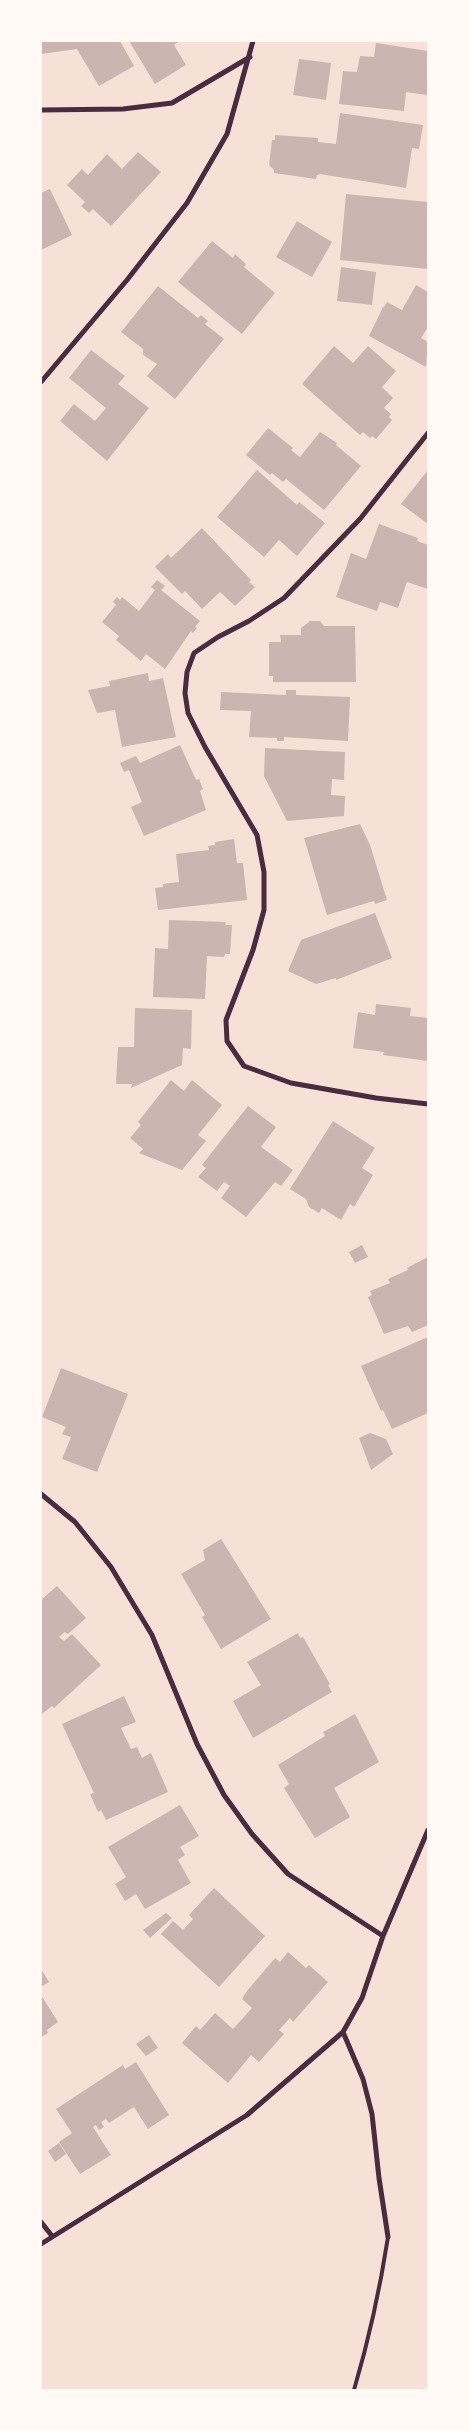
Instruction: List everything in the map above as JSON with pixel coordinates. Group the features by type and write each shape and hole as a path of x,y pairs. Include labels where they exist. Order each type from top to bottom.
{"street":[{"path":"41,382 127,280 187,203 227,134 253,41"},
{"path":"41,110 123,109 172,103 250,57"},
{"path":"428,433 360,519 314,569 284,598 194,653 187,672 185,693 188,713 256,834 264,872 264,910 253,950 226,1020 227,1041 244,1066 291,1083 376,1098 428,1104"},
{"path":"41,1494 75,1522 111,1567 152,1635 197,1744 224,1795 252,1834 288,1874 383,1936"},
{"path":"41,2244 247,2115 343,2032 362,1998 383,1936 428,1830"},
{"path":"343,2032 363,2079 372,2114 388,2237"},
{"path":"41,2222 52,2236"}],"lane":[{"path":"354,2390 377,2304 388,2237"}],"building":[{"path":"41,41 120,41 134,66 99,86 77,49 41,54"},
{"path":"129,41 179,41 174,45 186,65 155,84"},
{"path":"376,43 428,51 427,95 406,92 404,111 339,104 343,71 357,72 360,56 374,57"},
{"path":"299,59 331,63 326,100 293,95"},
{"path":"340,113 423,125 419,149 412,148 406,188 320,174 317,175 316,179 274,173 274,170 269,165 272,140 275,140 275,135 318,138 318,142 336,144"},
{"path":"138,152 161,172 111,226 93,209 89,213 81,206 85,202 67,185 82,169 88,175 107,154 122,169"},
{"path":"50,189 72,235 41,250 41,193"},
{"path":"346,194 428,202 428,269 340,260"},
{"path":"297,221 332,242 312,277 276,257"},
{"path":"212,241 233,258 235,254 246,264 244,267 275,293 242,334 178,282"},
{"path":"341,267 376,272 372,305 337,301"},
{"path":"416,285 428,292 428,327 421,338 428,342 426,367 369,336 387,302 402,310"},
{"path":"158,286 198,318 201,315 208,321 205,324 224,339 175,399 147,376 157,364 143,355 143,349 121,332"},
{"path":"334,346 353,363 368,346 396,371 382,387 393,398 384,408 391,414 389,417 392,420 376,439 372,436 370,438 363,432 360,435 302,384"},
{"path":"91,350 125,376 118,384 149,408 107,461 60,421 74,404 95,421 106,408 69,378"},
{"path":"268,428 293,448 291,450 300,457 320,432 337,443 336,445 361,466 324,510 286,479 283,482 272,473 270,475 246,455"},
{"path":"257,470 297,505 299,502 325,523 297,556 279,540 264,557 217,517"},
{"path":"428,470 428,524 401,504"},
{"path":"379,524 418,538 417,541 428,545 428,589 407,582 398,608 380,602 377,611 336,597 351,553 366,559"},
{"path":"202,528 251,580 249,582 255,587 235,606 220,592 202,609 185,591 182,594 155,567 168,554 171,558"},
{"path":"157,580 165,586 161,590 200,621 195,627 197,628 193,633 191,631 165,669 146,654 141,661 116,640 119,636 102,622 116,605 113,602 117,597 120,600 122,597 139,611 155,590 151,587"},
{"path":"310,621 320,621 324,626 355,626 356,682 273,682 273,676 269,676 269,642 281,642 280,635 301,635 301,628"},
{"path":"148,673 149,681 163,678 176,737 122,747 115,710 97,713 88,690 110,686 109,681"},
{"path":"286,690 296,690 296,695 350,697 348,741 284,737 284,741 277,741 277,738 249,737 251,711 220,710 221,692 286,695"},
{"path":"180,745 196,780 199,779 203,789 200,791 206,810 144,836 131,807 142,802 129,770 124,772 120,763 136,756 140,763"},
{"path":"265,748 345,752 344,780 332,779 331,795 345,796 344,816 287,821 264,776"},
{"path":"360,824 370,845 387,900 375,904 374,901 327,915 304,838"},
{"path":"234,839 237,863 243,863 247,900 158,910 155,888 163,887 163,884 179,882 176,854 209,850 208,846 215,845 215,842"},
{"path":"375,913 392,958 336,980 336,978 316,984 288,971 301,940"},
{"path":"169,920 226,922 225,925 232,925 230,954 225,954 224,957 207,956 205,999 153,997 155,948 168,949"},
{"path":"376,1004 411,1008 410,1016 428,1018 428,1061 383,1055 384,1052 353,1048 358,1012 375,1015"},
{"path":"135,1008 192,1010 191,1049 183,1048 182,1065 131,1088 132,1084 116,1084 118,1047 134,1047"},
{"path":"171,1080 184,1091 192,1080 222,1105 198,1135 206,1141 182,1170 139,1153 143,1149 130,1138 141,1125 138,1122"},
{"path":"248,1106 276,1127 261,1147 293,1170 281,1186 275,1182 246,1217 221,1198 230,1186 224,1182 217,1191 198,1177 206,1168 202,1165"},
{"path":"333,1121 375,1148 362,1168 373,1175 354,1207 350,1204 341,1220 322,1208 319,1213 309,1207 306,1199 290,1189"},
{"path":"362,1245 368,1257 355,1263 349,1252"},
{"path":"428,1257 428,1325 412,1332 408,1326 384,1334 368,1297 372,1295 370,1291 390,1283 388,1279 408,1270 407,1268"},
{"path":"428,1337 428,1413 392,1429 383,1410 381,1411 361,1366"},
{"path":"61,1368 128,1394 97,1472 62,1459 71,1437 62,1434 66,1427 42,1417"},
{"path":"370,1433 386,1439 393,1454 371,1470 359,1438"},
{"path":"221,1539 271,1619 221,1649 202,1617 205,1615 181,1574 205,1560 203,1550"},
{"path":"57,1586 86,1618 68,1634 65,1632 59,1637 64,1641 72,1634 101,1665 54,1708 52,1706 42,1714 41,1600"},
{"path":"298,1633 300,1638 303,1637 330,1684 328,1685 332,1692 253,1738 233,1701 261,1685 247,1662"},
{"path":"124,1696 136,1722 121,1728 131,1749 137,1747 142,1758 151,1753 168,1792 106,1820 101,1810 98,1812 90,1794 94,1793 62,1724"},
{"path":"355,1714 379,1762 334,1788 350,1817 315,1838 284,1788 289,1784 278,1765 325,1736 323,1732"},
{"path":"180,1805 199,1836 180,1847 185,1855 178,1860 191,1883 145,1909 136,1894 125,1901 115,1884 126,1877 108,1847"},
{"path":"214,1888 265,1936 219,1987 161,1934 173,1921 183,1930 193,1919 189,1915"},
{"path":"166,1913 172,1918 150,1938 143,1930"},
{"path":"288,1952 306,1968 309,1965 328,1982 293,2022 290,2018 279,2030 284,2034 259,2062 251,2055 228,2083 182,2043 196,2026 200,2030 215,2013 233,2029 252,2008 242,1999 247,1991 275,1958 280,1962"},
{"path":"41,1969 49,1982 41,1987"},
{"path":"41,1995 58,2022 47,2030 48,2033 41,2037"},
{"path":"149,2035 158,2048 146,2056 136,2044"},
{"path":"136,2062 169,2115 148,2129 134,2107 109,2123 106,2119 101,2122 104,2127 99,2130 96,2125 93,2127 111,2155 80,2174 59,2142 72,2133 56,2109 123,2065 125,2069"},
{"path":"59,2143 66,2154 55,2162 48,2151"}]}
